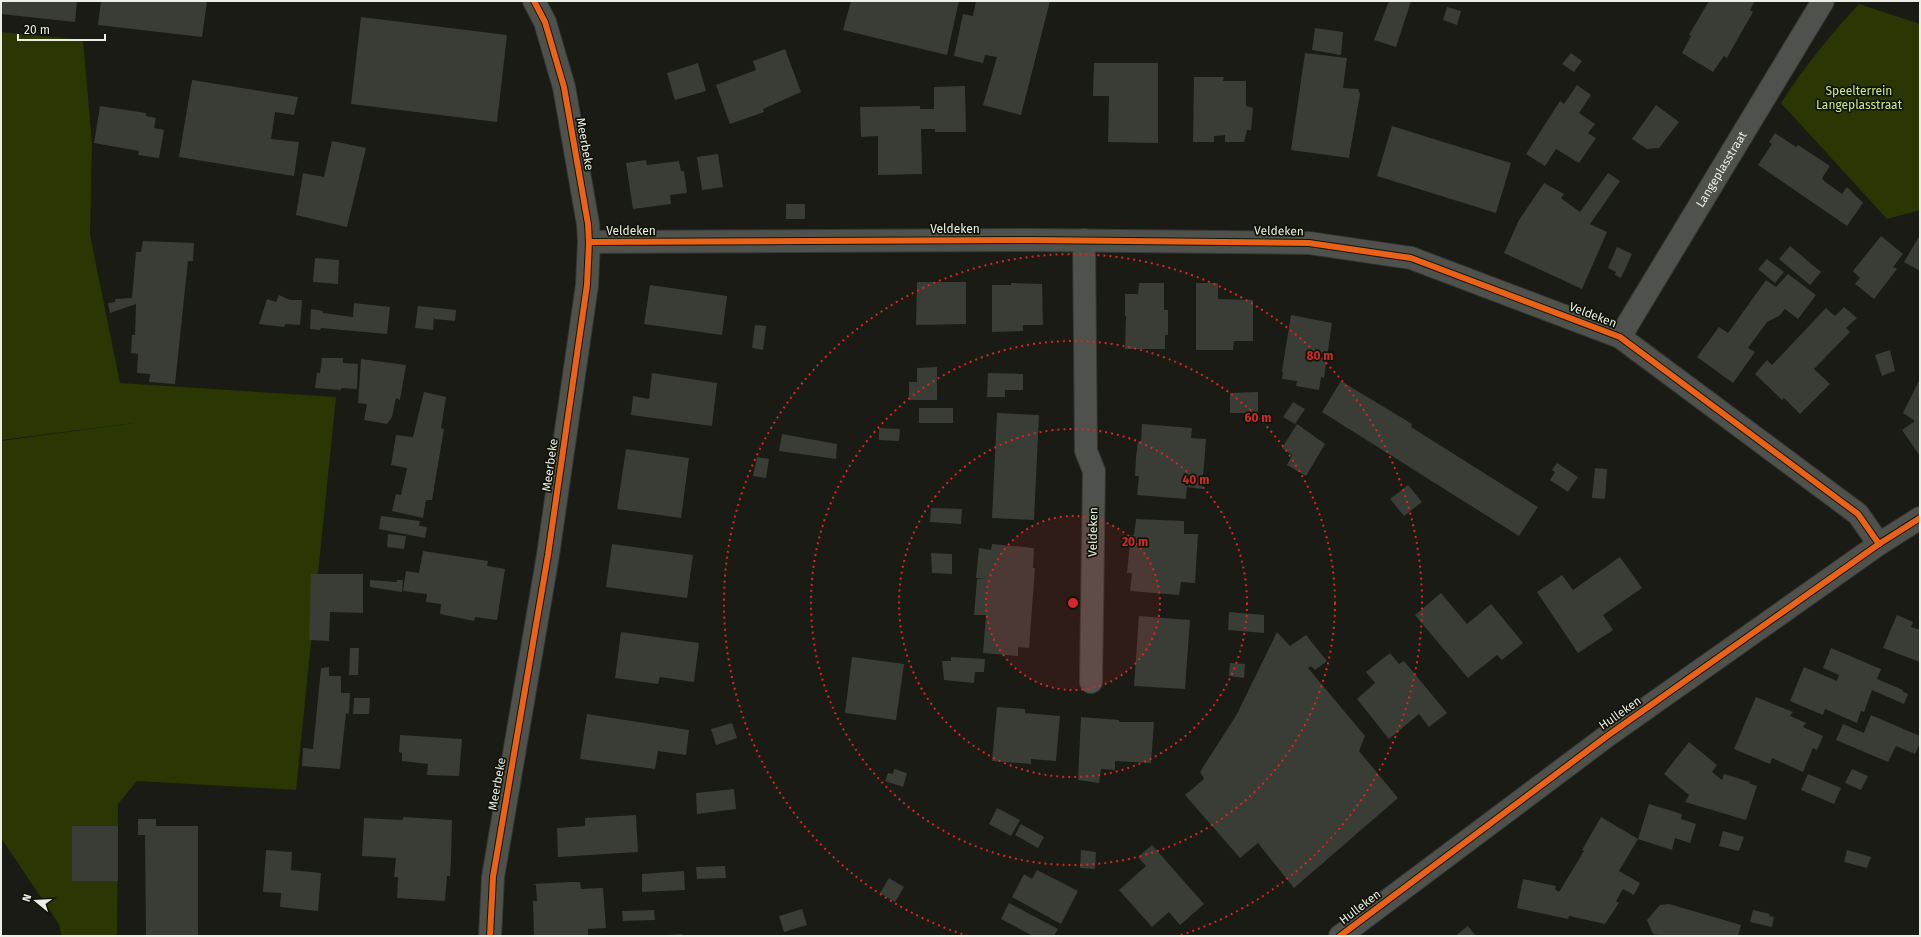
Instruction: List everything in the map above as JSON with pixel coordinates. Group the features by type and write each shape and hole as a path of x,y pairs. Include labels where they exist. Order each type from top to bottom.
{"street":[{"name":"Meerbeke","path":"490,936 492,877 548,555 587,285 589,242 584,200 564,87 545,22 534,1"},
{"name":"Langeplasstraat","path":"1620,338 1823,1"},
{"name":"Veldeken","path":"589,242 1084,240 1309,242 1411,258 1620,338 1858,514 1879,544"},
{"name":"Veldeken","path":"1084,240 1086,451 1094,471 1091,682"},
{"name":"Hulleken","path":"1340,936 1607,736 1879,544 1920,518"}],"green space":[{"name":"Speelterrein Langeplasstraat","path":"1859,4 1920,24 1920,210 1887,219 1781,103 1818,52"},
{"path":"1,32 83,40 92,144 90,235 120,383 336,397 296,790 137,781 118,804 117,936 61,936 59,924 1,838 1,441 149,421 1,440"}],"building":[{"path":"1,1 77,1 75,22 1,14"},
{"path":"101,1 207,1 202,37 98,25"},
{"path":"851,1 959,1 947,55 843,30"},
{"path":"976,1 1050,1 1021,115 983,105 997,57 985,55 983,63 954,56 963,14 973,16"},
{"path":"1389,1 1411,1 1396,47 1374,40"},
{"path":"1709,1 1755,1 1750,10 1753,12 1727,58 1724,56 1713,72 1682,53 1691,36 1689,35"},
{"path":"1447,7 1461,11 1457,25 1443,20"},
{"path":"361,17 507,35 497,122 351,104"},
{"path":"1315,28 1343,32 1341,55 1312,50"},
{"path":"785,49 801,92 763,109 764,112 730,124 716,85 756,70 753,61"},
{"path":"1305,53 1347,58 1343,88 1358,89 1360,94 1349,158 1291,150"},
{"path":"1571,53 1582,61 1574,72 1562,64"},
{"path":"698,63 706,91 675,100 667,73"},
{"path":"1094,63 1158,63 1158,143 1108,142 1109,96 1093,96"},
{"path":"1194,77 1224,77 1223,81 1246,81 1246,106 1253,108 1251,130 1247,130 1244,142 1225,142 1225,135 1214,136 1214,142 1193,142"},
{"path":"192,80 298,97 294,115 275,112 271,139 299,142 294,176 179,157"},
{"path":"1577,85 1591,95 1579,113 1595,124 1588,133 1596,138 1579,163 1556,149 1545,166 1526,154 1560,101 1564,104"},
{"path":"965,86 966,132 935,132 935,129 921,129 922,174 878,175 878,136 861,137 860,107 920,106 920,109 934,109 934,87"},
{"path":"1656,105 1679,122 1659,148 1647,149 1632,139"},
{"path":"100,106 146,113 146,116 156,118 154,128 164,130 159,158 138,155 139,151 94,143"},
{"path":"1392,126 1511,163 1496,213 1377,176"},
{"path":"1775,133 1796,147 1798,145 1830,166 1822,178 1824,181 1842,194 1847,187 1863,203 1847,226 1758,165 1772,144 1769,142"},
{"path":"332,141 366,148 347,227 296,215 303,173 324,177"},
{"path":"718,154 723,187 702,190 697,157"},
{"path":"646,160 647,165 679,161 681,171 684,171 687,193 670,195 671,204 633,209 626,163"},
{"path":"1608,173 1620,181 1590,224 1607,232 1582,289 1504,253 1519,220 1544,183 1564,194 1561,198 1580,212"},
{"path":"786,204 805,204 805,219 786,219"},
{"path":"1920,235 1920,271 1904,262"},
{"path":"1881,236 1903,254 1893,267 1897,269 1874,299 1855,284 1860,278 1853,271"},
{"path":"143,241 194,243 193,261 188,261 175,384 149,382 150,374 137,373 138,354 131,353 132,335 135,335 136,304 110,313 108,303 115,302 115,299 132,298 136,252 141,252"},
{"path":"1790,246 1821,272 1810,285 1779,259"},
{"path":"1617,247 1632,254 1621,278 1615,275 1616,272 1608,268"},
{"path":"315,258 339,260 338,284 313,282"},
{"path":"1767,259 1784,272 1775,283 1758,269"},
{"path":"1788,274 1816,295 1798,319 1785,309 1779,316 1767,322 1748,348 1755,352 1733,383 1697,357 1719,327 1728,333 1766,280 1776,287"},
{"path":"917,282 966,282 966,324 916,325"},
{"path":"1011,283 1042,284 1043,325 1023,325 1023,331 992,332 992,285 1011,285"},
{"path":"1139,283 1164,283 1164,310 1168,310 1168,335 1165,335 1165,349 1125,349 1125,294 1138,294"},
{"path":"1196,283 1218,283 1218,299 1253,300 1253,341 1234,341 1233,350 1196,350"},
{"path":"650,285 727,296 722,335 644,324"},
{"path":"279,295 290,300 302,300 300,325 285,324 284,327 259,324 267,299 276,302"},
{"path":"354,303 390,307 387,334 321,328 320,330 310,329 311,309 323,311 323,313 353,317"},
{"path":"418,306 456,310 455,321 434,319 434,314 433,330 415,328"},
{"path":"1844,307 1857,318 1846,328 1850,332 1814,369 1830,384 1800,414 1784,398 1782,400 1755,374 1767,360 1772,365 1826,308 1835,316"},
{"path":"1291,315 1332,323 1324,378 1321,377 1319,390 1296,386 1297,381 1282,379"},
{"path":"755,325 766,326 763,350 752,348"},
{"path":"1890,350 1895,371 1882,376 1875,355"},
{"path":"322,358 343,358 343,363 358,364 357,389 341,388 341,390 315,388 317,373 320,373"},
{"path":"361,359 406,365 400,400 396,398 392,417 387,424 364,420 367,404 358,403"},
{"path":"937,367 937,400 909,400 909,382 917,382 917,368"},
{"path":"652,373 717,383 712,426 631,415 633,396 649,399"},
{"path":"988,373 1023,374 1023,390 1005,390 1005,397 987,397"},
{"path":"1920,379 1920,456 1902,430 1915,421 1903,413"},
{"path":"1341,381 1412,424 1411,427 1538,507 1519,536 1322,412"},
{"path":"424,392 446,397 441,428 444,429 432,500 426,500 423,518 392,511 396,494 401,495 407,468 391,465 396,435 413,437"},
{"path":"1258,392 1258,413 1230,413 1230,393"},
{"path":"1293,402 1305,409 1295,424 1283,417"},
{"path":"919,408 953,408 953,423 919,423"},
{"path":"997,413 1039,415 1034,520 992,518"},
{"path":"1142,424 1192,428 1191,438 1206,439 1202,489 1187,487 1186,499 1137,495 1139,476 1135,476 1136,458 1138,441 1141,441"},
{"path":"1297,424 1325,444 1306,476 1287,465 1292,455 1282,448"},
{"path":"879,428 900,429 899,441 879,440"},
{"path":"782,434 837,444 836,459 779,451"},
{"path":"626,449 689,458 681,518 617,509"},
{"path":"757,457 769,459 766,478 753,476"},
{"path":"1557,463 1578,477 1568,492 1550,480 1555,472 1552,470"},
{"path":"1595,468 1607,469 1605,499 1592,498"},
{"path":"1408,485 1422,502 1404,516 1390,499"},
{"path":"931,508 962,509 961,524 930,522"},
{"path":"381,516 420,521 419,526 427,527 425,538 379,529"},
{"path":"1136,519 1184,521 1184,534 1198,534 1195,583 1181,582 1179,595 1130,591 1132,573 1127,573 1130,535 1134,535"},
{"path":"388,534 406,536 404,549 387,547"},
{"path":"612,544 693,555 687,598 606,587"},
{"path":"992,544 1034,548 1033,568 1035,568 1029,648 1018,647 1018,656 983,653 986,615 974,615 977,579 984,579 976,578 979,548 991,550"},
{"path":"423,551 488,561 487,566 505,569 497,620 475,617 474,621 440,614 441,604 426,602 427,594 403,591 406,571 419,573"},
{"path":"931,553 952,554 952,574 932,573"},
{"path":"1620,557 1642,588 1603,615 1613,630 1578,653 1537,592 1562,575 1573,590"},
{"path":"311,574 363,574 363,613 330,612 329,641 309,640"},
{"path":"370,580 397,582 397,580 403,580 402,592 370,587"},
{"path":"1441,593 1467,624 1491,604 1523,643 1502,660 1497,655 1468,678 1415,615"},
{"path":"1229,612 1264,615 1264,633 1228,630"},
{"path":"1897,615 1913,622 1911,627 1920,630 1920,662 1883,648"},
{"path":"1139,616 1190,620 1185,689 1134,686"},
{"path":"621,632 699,643 694,682 660,677 658,684 615,678"},
{"path":"1277,632 1290,646 1306,635 1327,661 1315,670 1311,666 1308,668 1365,736 1359,751 1398,798 1294,888 1258,843 1240,858 1185,795 1204,779 1200,772 1237,714"},
{"path":"350,648 359,648 358,675 349,675"},
{"path":"1831,648 1881,669 1877,679 1903,690 1902,691 1908,694 1904,704 1872,690 1864,712 1861,711 1857,723 1825,709 1823,715 1790,701 1804,667 1837,681 1839,675 1823,668"},
{"path":"1390,653 1399,664 1404,661 1447,713 1429,727 1419,714 1389,739 1357,699 1375,683 1366,672"},
{"path":"852,657 904,664 896,720 845,713"},
{"path":"951,657 985,659 984,672 975,672 974,683 944,680 942,661 951,661"},
{"path":"1230,663 1245,664 1244,678 1229,676"},
{"path":"329,667 329,676 341,676 341,693 350,693 349,714 346,713 340,769 302,766 303,748 313,749 321,668"},
{"path":"1756,697 1793,712 1790,716 1806,723 1803,727 1823,736 1817,750 1813,748 1803,772 1772,758 1770,764 1734,749"},
{"path":"354,698 370,698 369,714 353,714"},
{"path":"997,707 1025,709 1025,713 1060,716 1056,761 1031,759 1031,764 992,761"},
{"path":"587,714 689,730 686,755 658,751 655,769 580,759"},
{"path":"1871,715 1920,736 1920,743 1915,754 1896,746 1888,762 1836,740 1843,724 1864,733"},
{"path":"1081,717 1119,720 1119,722 1154,722 1151,763 1115,761 1115,770 1101,769 1099,783 1078,780"},
{"path":"732,723 737,738 716,745 711,729"},
{"path":"400,735 462,739 459,776 427,775 428,764 402,761 402,753 399,752"},
{"path":"1689,742 1717,765 1712,772 1722,780 1724,774 1750,782 1749,783 1757,786 1746,820 1685,802 1689,795 1664,774"},
{"path":"894,769 907,773 903,787 885,781 888,773 893,774"},
{"path":"1852,769 1868,776 1861,790 1845,783"},
{"path":"1808,774 1841,788 1834,804 1801,790"},
{"path":"734,789 736,809 697,814 696,793"},
{"path":"1649,804 1682,814 1681,819 1696,824 1690,843 1675,838 1672,850 1638,839"},
{"path":"997,808 1020,820 1011,836 989,824"},
{"path":"636,815 638,852 558,857 557,828 585,826 585,818"},
{"path":"403,817 452,820 450,876 447,876 445,901 397,898 398,877 394,877 396,858 362,856 364,818 403,820"},
{"path":"1601,817 1638,839 1619,871 1640,883 1634,895 1623,889 1616,901 1619,903 1605,924 1569,916 1568,919 1517,908 1523,879 1556,886 1555,889 1559,892 1584,851 1582,850"},
{"path":"138,819 156,819 156,826 198,826 198,936 146,936 145,835 138,835"},
{"path":"1021,824 1044,837 1038,848 1015,835"},
{"path":"72,826 118,826 118,881 72,881"},
{"path":"1723,831 1744,837 1739,851 1719,846"},
{"path":"1152,845 1204,904 1180,925 1169,912 1152,927 1119,890 1146,866 1138,857"},
{"path":"266,850 292,852 291,870 321,873 318,911 280,907 281,893 263,892"},
{"path":"1081,850 1096,852 1095,869 1080,868"},
{"path":"1847,850 1871,857 1867,868 1844,862"},
{"path":"725,866 726,878 697,879 696,867"},
{"path":"1037,870 1078,891 1061,924 1012,897 1024,874 1032,879"},
{"path":"684,871 685,890 642,892 642,874"},
{"path":"889,878 904,887 895,902 880,893"},
{"path":"580,882 581,889 603,888 606,928 588,929 588,936 534,936 533,901 537,901 536,885 532,884"},
{"path":"1009,903 1058,929 1054,936 1033,936 1001,919"},
{"path":"1669,904 1741,925 1738,936 1664,936 1653,934 1647,920 1660,905"},
{"path":"802,909 807,925 784,932 779,916"},
{"path":"654,910 655,920 623,921 622,911"},
{"path":"1753,910 1770,914 1769,916 1774,917 1772,927 1750,922"},
{"path":"1468,926 1476,936 1455,936"},
{"path":"682,934 682,936 667,936 667,935"}],"cycle path":[{"path":"490,936 493,877 548,555 587,285 589,242 588,224 564,87 545,22 534,1"},
{"path":"589,242 1032,240 1309,243 1411,258 1620,337 1858,514 1879,544"},
{"path":"1340,936 1607,736 1879,544 1920,518"}]}
